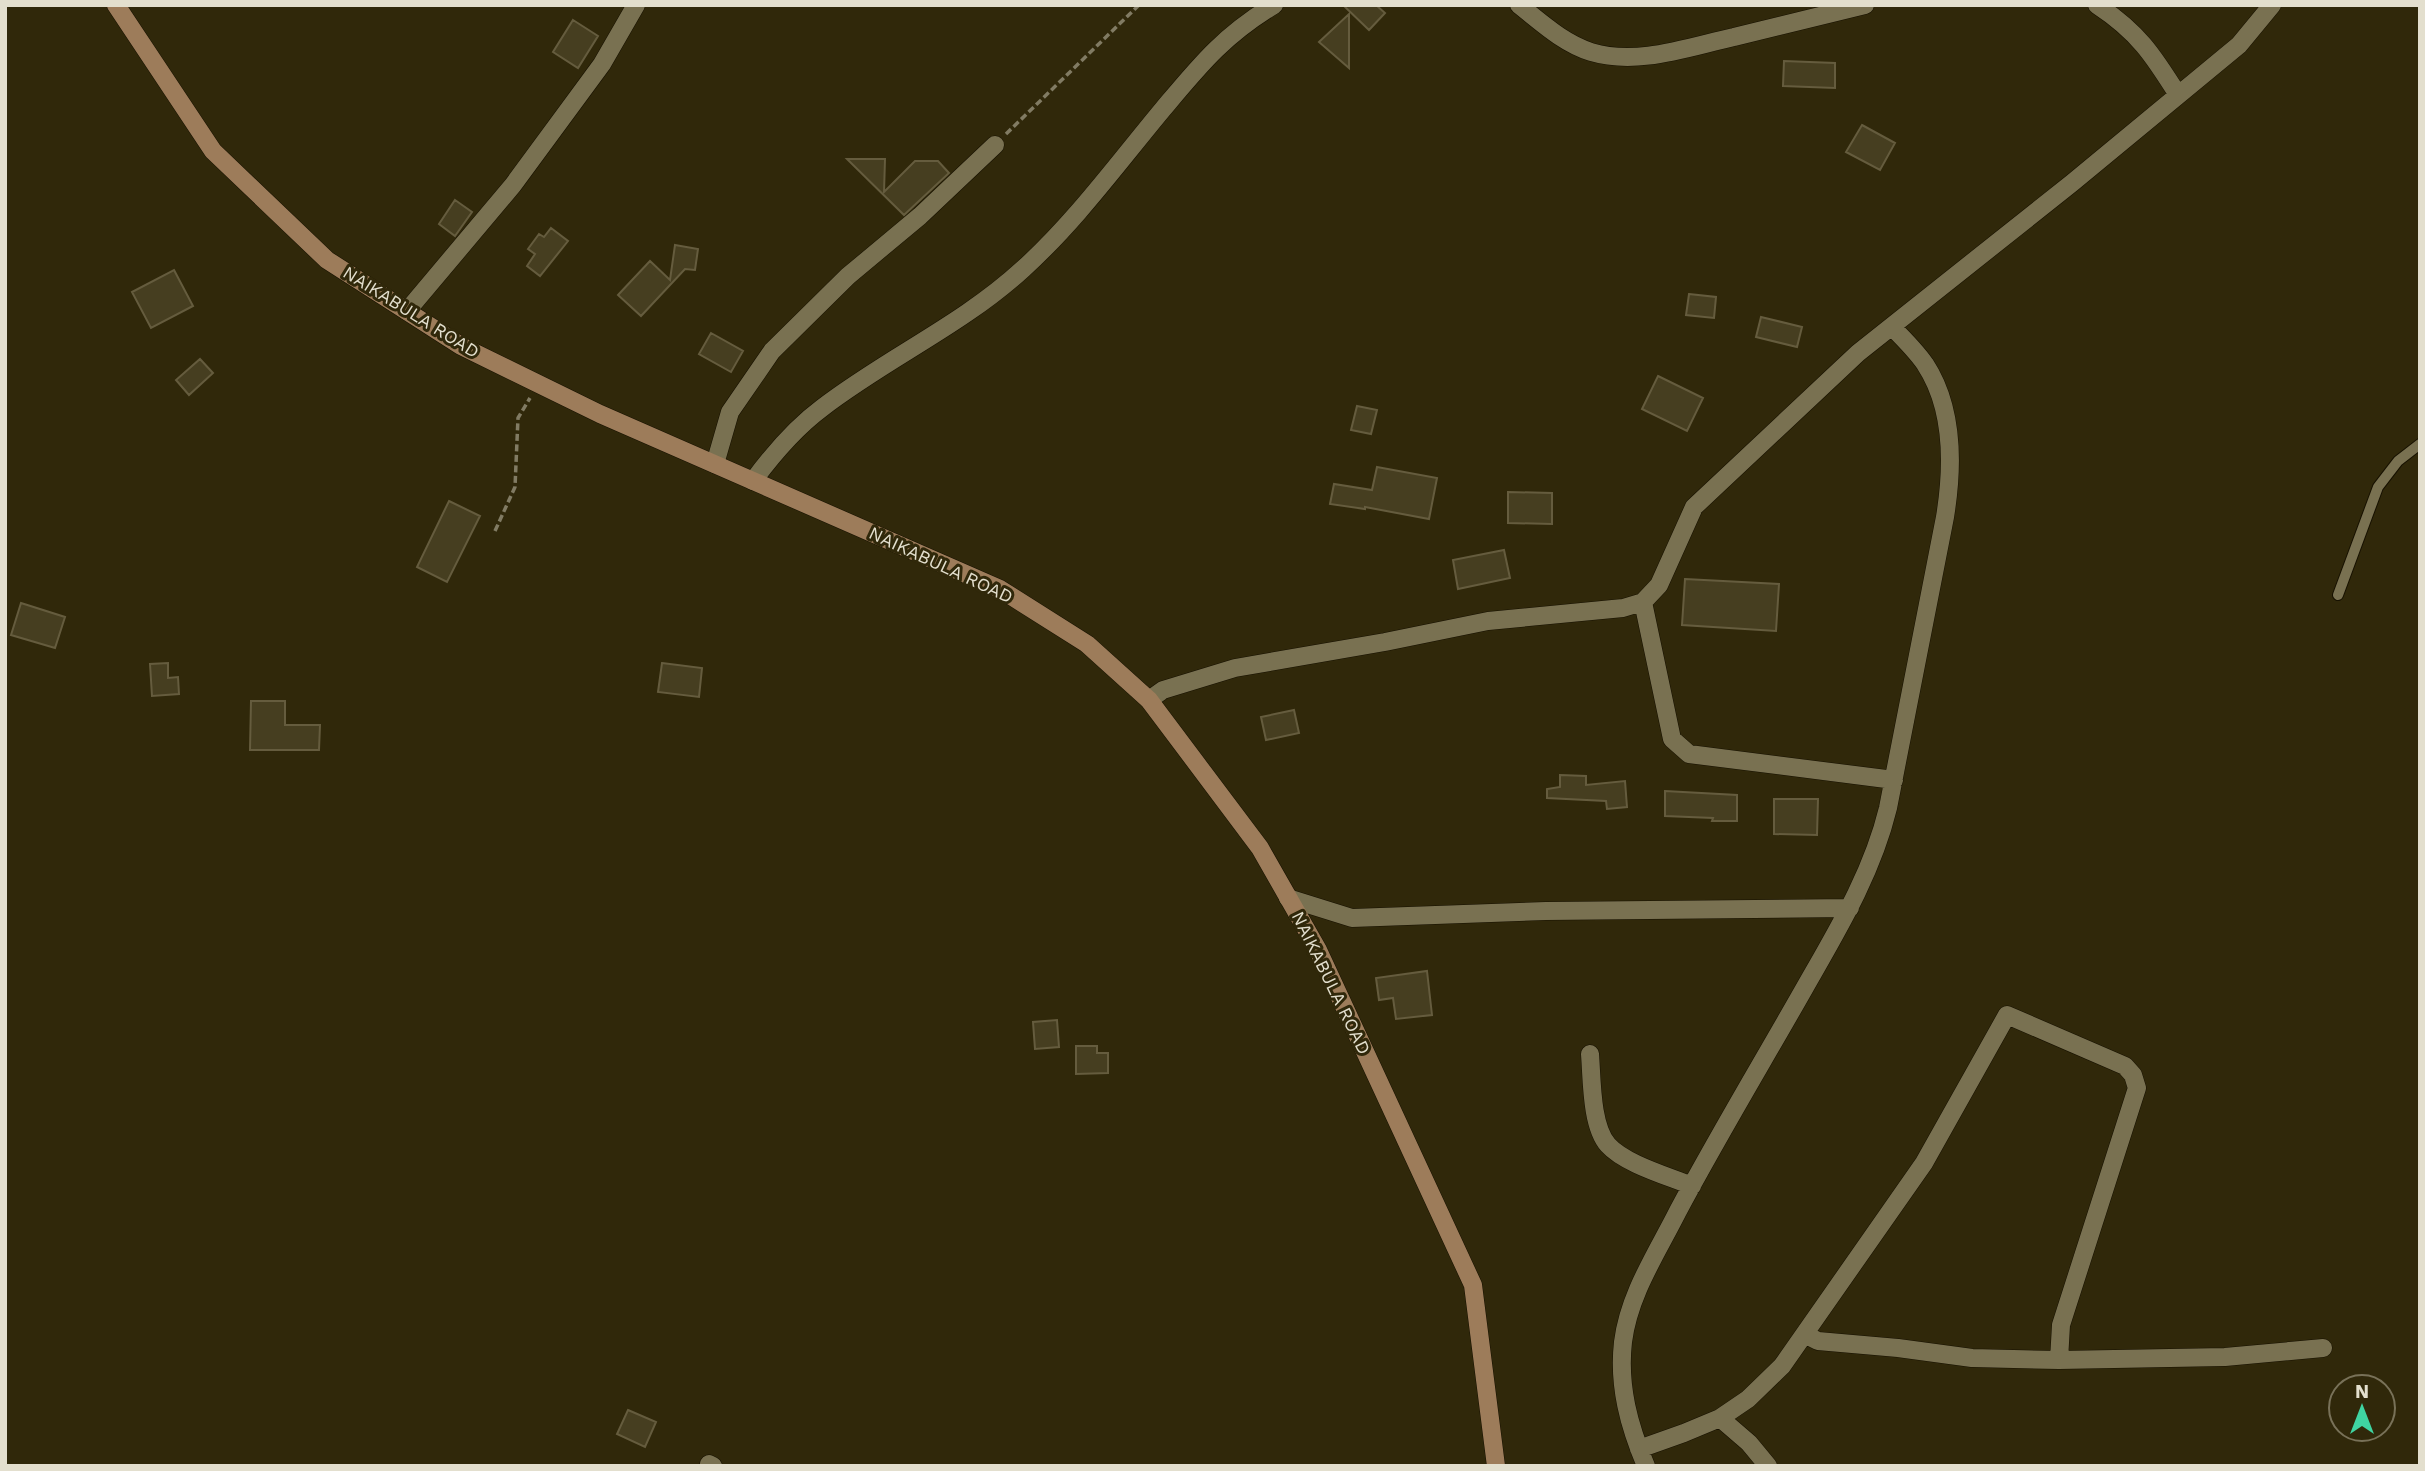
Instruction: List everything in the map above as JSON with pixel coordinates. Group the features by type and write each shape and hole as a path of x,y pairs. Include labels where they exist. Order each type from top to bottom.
{"street":[{"name":"NAIKABULA ROAD","path":"116,5 213,152 327,260 461,346 538,384 600,414 1000,589 1087,644 1149,701 1260,848 1318,950 1473,1285 1496,1466"},
{"path":"407,311 513,185 602,64 636,5"},
{"path":"753,481 785,441 821,409 965,315 1024,269 1061,231 1201,62 1238,29 1274,5"},
{"path":"1519,5 1559,37 1574,45 1606,55 1624,57 1660,54 1865,5"},
{"path":"2097,5 2149,49 2178,95"},
{"path":"1149,701 1163,690 1235,668 1488,621 1623,608 1643,602 1659,585 1694,507 1858,353 1893,328 2239,45 2272,5"},
{"path":"715,464 730,412 772,351 848,275 920,216 995,145"},
{"path":"1646,1466 1627,1415 1622,1379 1626,1326 1635,1294 1692,1186 1850,908 1880,841 1894,780 1945,517 1950,459 1938,389 1924,363 1893,328"},
{"path":"1643,602 1666,720 1672,739 1689,754 1894,780"},
{"path":"1288,898 1352,918 1546,911 1850,908"},
{"path":"1639,1449 1720,1418 1760,1389 1782,1366 1924,1163 2007,1015 2125,1066 2133,1075 2137,1088 2061,1325 2059,1360"},
{"path":"1591,1054 1598,1126 1606,1144 1640,1165 1692,1186"},
{"path":"1806,1335 1818,1341 1898,1348 1972,1359 2224,1357 2323,1348"},
{"path":"1720,1418 1749,1443 1768,1466"}],"lane":[{"path":"2338,595 2378,487 2398,461 2420,444"}],"path":[{"path":"995,145 1139,5"},
{"path":"495,531 515,487 518,418 538,384"}],"building":[{"path":"1343,5 1376,5 1385,13 1369,30"},
{"path":"1349,14 1349,68 1319,42"},
{"path":"573,20 598,36 578,68 553,52"},
{"path":"1784,61 1835,63 1835,88 1783,86"},
{"path":"1862,125 1895,143 1880,170 1846,152"},
{"path":"847,159 885,159 884,192 915,161 938,161 949,173 904,215"},
{"path":"455,200 472,212 455,236 439,224"},
{"path":"551,228 568,241 540,276 527,266 535,254 528,249 539,234 544,237"},
{"path":"675,245 698,249 695,270 685,269 641,316 618,295 650,261 670,280"},
{"path":"174,270 193,306 151,328 132,292"},
{"path":"1689,294 1716,297 1714,318 1686,315"},
{"path":"1761,317 1802,327 1797,347 1756,337"},
{"path":"711,333 743,351 731,372 699,354"},
{"path":"200,359 213,373 189,395 176,380"},
{"path":"1658,376 1703,398 1687,431 1642,409"},
{"path":"1357,406 1377,410 1371,434 1351,430"},
{"path":"1377,467 1437,478 1429,519 1365,507 1330,504 1334,484 1372,490"},
{"path":"1508,492 1552,493 1552,524 1508,523"},
{"path":"449,501 480,516 447,582 417,567"},
{"path":"1504,550 1510,578 1458,589 1453,560"},
{"path":"1685,579 1779,584 1776,631 1682,625"},
{"path":"21,603 65,617 55,648 11,635"},
{"path":"168,663 168,678 178,677 179,694 152,696 150,664"},
{"path":"662,663 702,668 699,697 658,692"},
{"path":"251,701 285,701 285,725 320,725 319,750 250,750"},
{"path":"1294,710 1299,733 1266,740 1261,717"},
{"path":"1560,775 1586,776 1586,785 1625,781 1627,807 1607,809 1606,801 1547,798 1547,789 1560,787"},
{"path":"1665,791 1737,795 1737,821 1665,816"},
{"path":"1774,799 1818,799 1817,835 1774,834"},
{"path":"1427,971 1432,1015 1396,1019 1393,998 1379,1000 1376,978"},
{"path":"1057,1020 1059,1047 1035,1049 1033,1022"},
{"path":"1076,1046 1097,1046 1097,1053 1108,1053 1108,1073 1076,1074"},
{"path":"628,1410 656,1422 645,1447 617,1434"}]}
